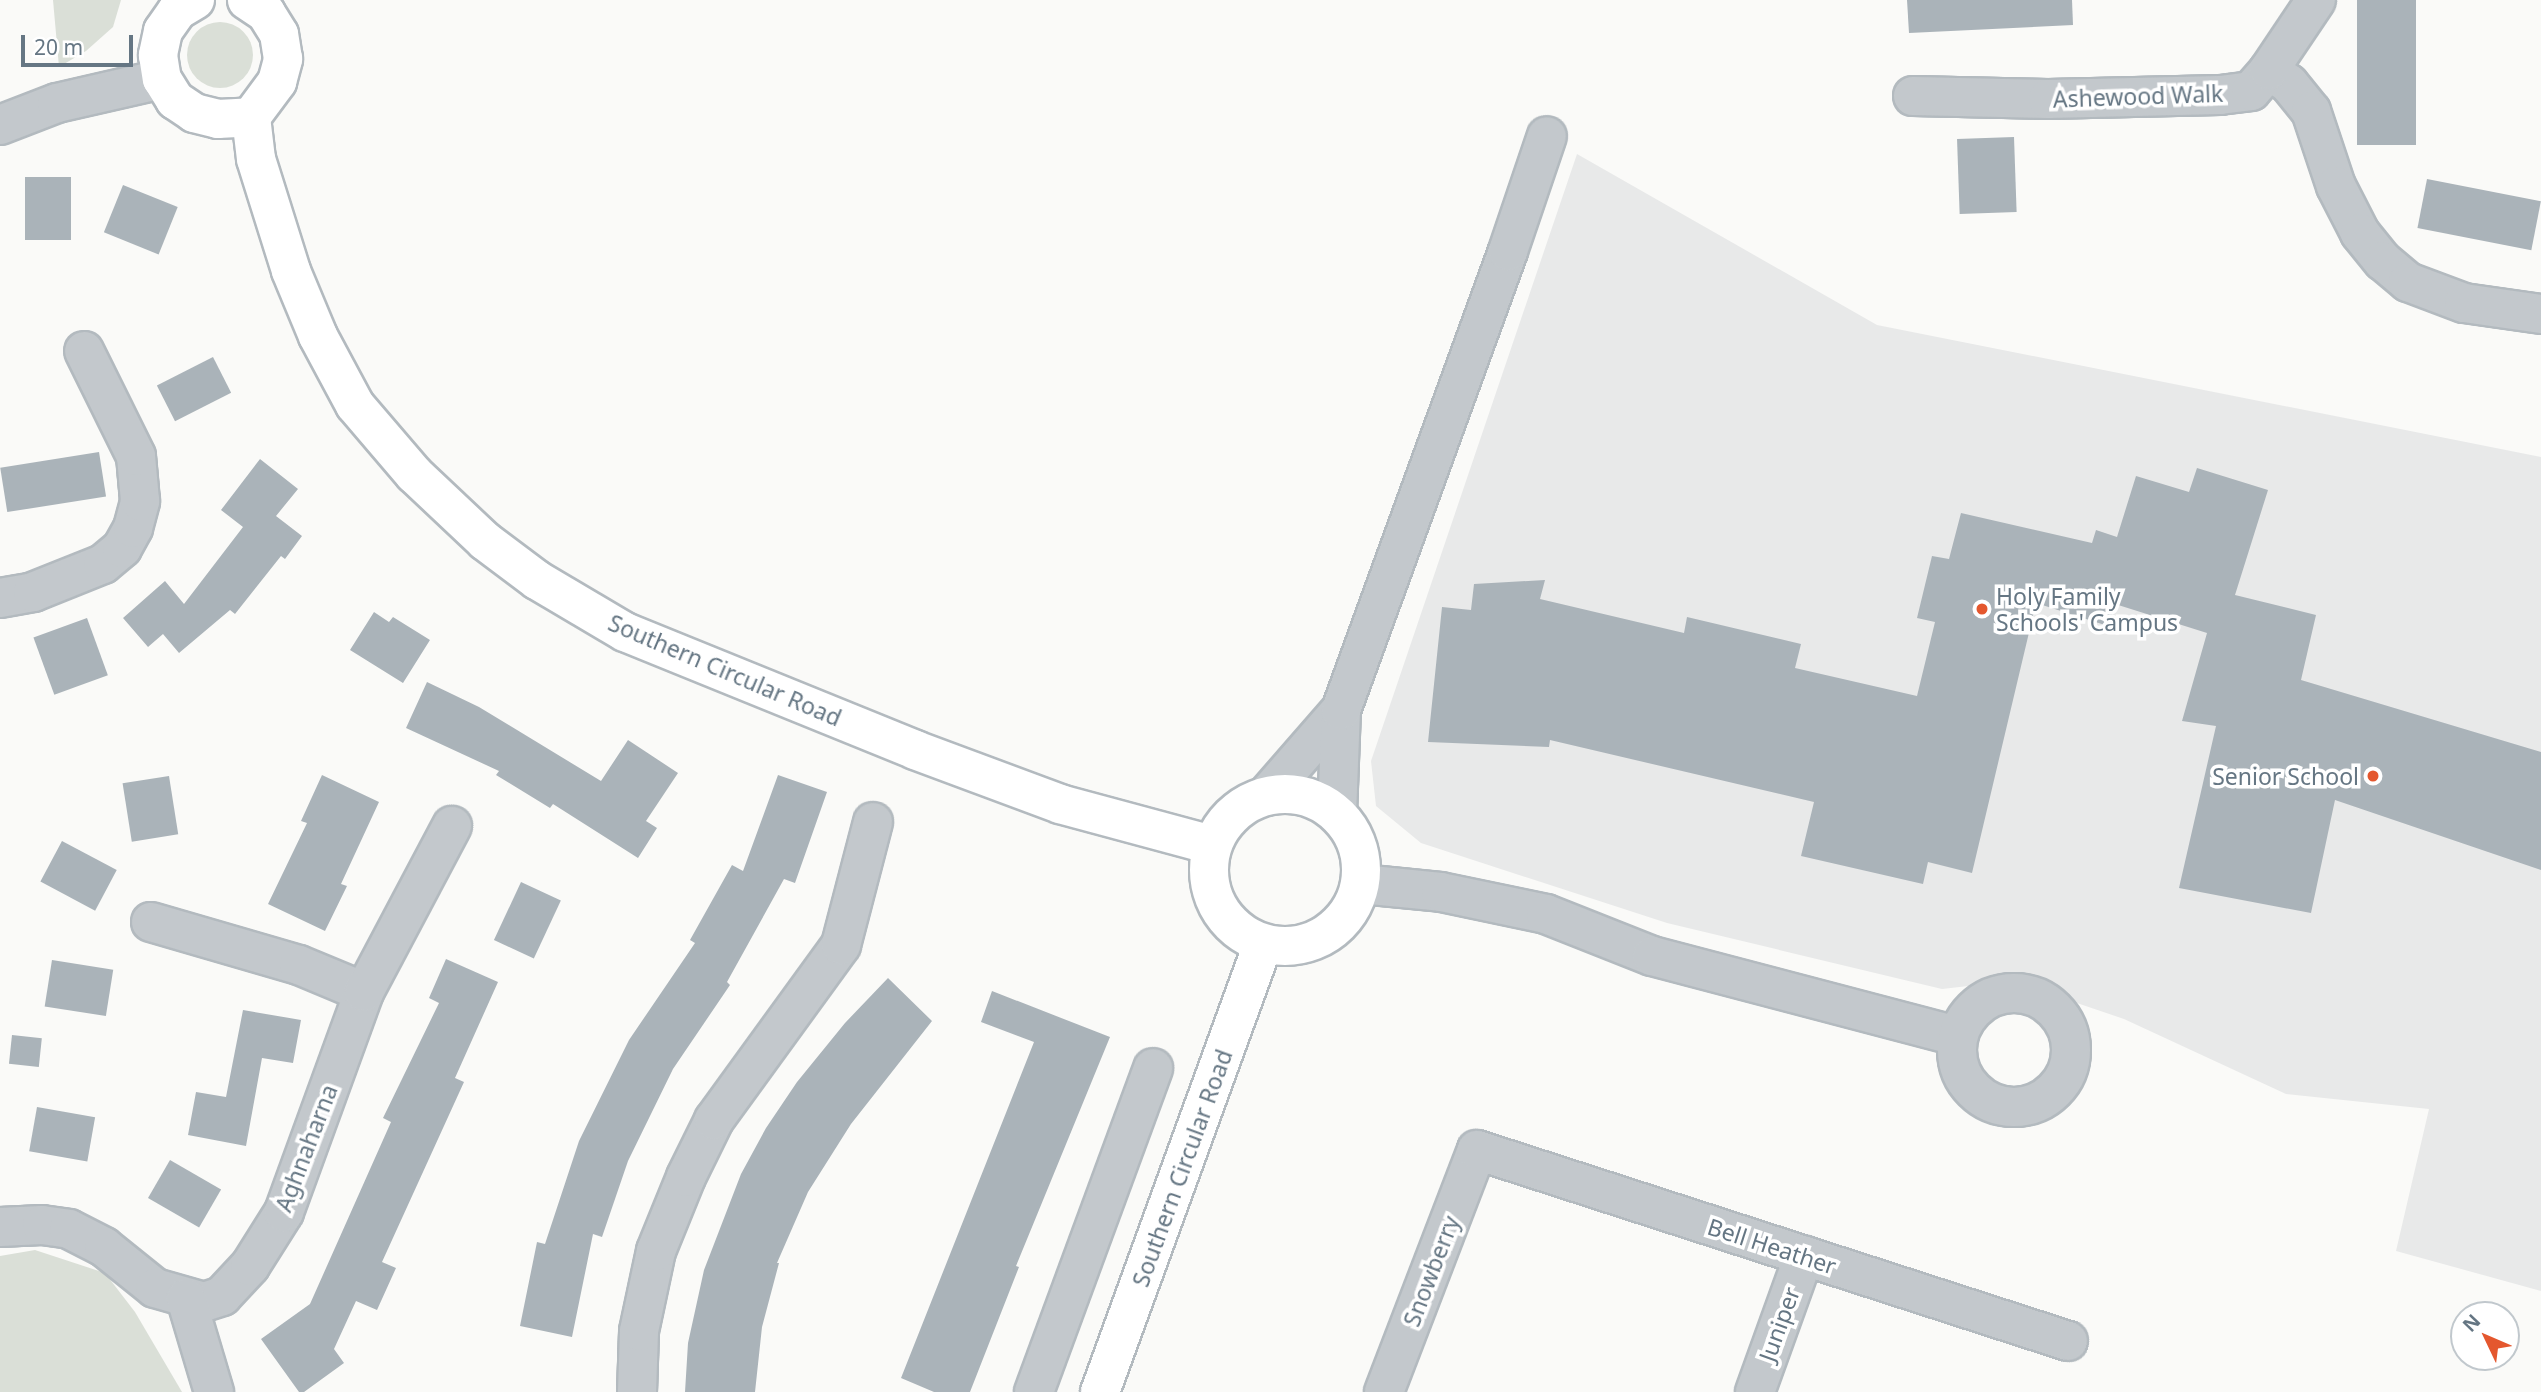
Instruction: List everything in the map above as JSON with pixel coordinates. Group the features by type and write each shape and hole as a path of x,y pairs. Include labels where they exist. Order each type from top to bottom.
{"main road":[{"path":"195,0 177,10 163,31 158,55 162,79 175,100 194,113 218,119 251,117 277,82 283,59 279,34 266,13 247,0"},
{"name":"Southern Circular Road","path":"251,117 256,159 291,271 318,337 355,405 414,474 485,541 537,580 625,632 903,745 1060,804 1212,845"},
{"path":"1291,793 1316,800 1337,814 1353,833 1361,858 1361,884 1352,908 1336,928 1314,941 1289,947 1263,944 1241,933 1223,916 1212,894 1208,869 1212,845 1225,823 1243,806 1266,796 1291,793"},
{"name":"Southern Circular Road","path":"1100,1392 1263,944"}],"street":[{"name":"Ashewood Walk","path":"1913,96 2048,99 2251,91 2269,70 2316,0"},
{"path":"2269,70 2289,84 2311,111 2336,186 2360,233 2383,261 2408,282 2464,303 2541,314"},
{"path":"0,125 57,103 162,79"},
{"path":"1337,814 1341,710 1508,251 1547,136"},
{"path":"0,598 33,592 103,564 122,548 133,528 140,500 136,456 84,351"},
{"path":"1266,796 1341,710"},
{"path":"637,1392 639,1332 656,1251 686,1177 714,1120 841,945 873,822"},
{"name":"Aghnaharna","path":"0,1227 42,1225 68,1229 104,1247 155,1288 204,1302 222,1296 250,1266 284,1212 364,992 452,826"},
{"path":"1361,884 1441,892 1546,914 1652,956 1958,1036"},
{"path":"151,922 299,965 364,992"},
{"path":"1034,1392 1153,1068"},
{"name":"Bell Heather","path":"1477,1150 2068,1341"},
{"name":"Snowberry","path":"1384,1392 1477,1150"},
{"name":"Juniper","path":"1755,1392 1804,1256"},
{"path":"186,1298 214,1392"}],"shaded area":[{"path":"53,0 121,0 113,27 86,51 59,67"},
{"path":"220,22 233,24 243,32 251,42 251,68 243,78 233,86 220,88 207,86 197,78 189,68 187,55 189,42 197,32 207,24"},
{"name":"Holy Family Schools' Campus","path":"1577,154 1877,325 2541,457 2541,1291 2396,1251 2429,1109 2286,1094 2124,1019 2012,981 1942,989 1667,923 1421,843 1376,806 1371,761"},
{"path":"35,1250 105,1273 135,1312 182,1392 0,1392 0,1256"}],"building":[{"path":"1907,0 2072,0 2073,25 1909,33"},
{"path":"2357,0 2416,0 2416,145 2357,145"},
{"path":"2014,137 2017,212 1960,214 1957,139"},
{"path":"25,177 71,177 71,240 25,240"},
{"path":"2427,179 2541,201 2531,250 2417,228"},
{"path":"123,185 178,207 159,254 104,232"},
{"path":"213,357 231,393 175,421 157,386"},
{"path":"99,452 106,496 7,512 0,468"},
{"path":"260,459 298,489 276,516 302,536 285,559 281,556 235,614 230,610 179,653 163,634 148,647 123,618 165,581 184,604 243,527 221,510"},
{"path":"2197,468 2268,490 2235,595 2316,615 2301,680 2541,752 2541,870 2335,800 2311,913 2179,888 2216,726 2182,721 2207,633 2115,604 2108,626 2036,603 1972,873 1928,862 1923,884 1801,856 1814,802 1550,740 1549,747 1428,742 1442,607 1471,610 1474,584 1545,580 1540,599 1684,633 1687,617 1801,644 1795,668 1917,696 1935,622 1917,618 1932,556 1949,559 1961,513 2092,543 2096,530 2117,537 2136,476 2189,492"},
{"path":"374,612 389,622 393,617 430,640 403,683 350,650"},
{"path":"87,618 108,675 54,695 33,637"},
{"path":"427,682 479,707 601,781 628,740 678,773 646,821 657,828 638,858 553,804 550,808 496,775 499,771 406,728"},
{"path":"322,775 379,802 341,884 347,886 325,931 268,904 307,823 301,821"},
{"path":"778,775 827,792 795,883 784,879 727,982 730,985 673,1069 628,1161 602,1237 593,1234 572,1337 520,1326 537,1242 545,1244 579,1141 629,1040 695,943 690,940 732,865 743,871"},
{"path":"169,776 178,834 132,842 123,783"},
{"path":"62,841 117,870 95,911 40,882"},
{"path":"521,882 561,901 534,959 494,940"},
{"path":"446,959 498,982 455,1078 464,1082 382,1262 396,1268 377,1310 356,1301 334,1349 344,1363 304,1392 299,1392 261,1339 310,1304 391,1122 383,1118 439,1003 429,998"},
{"path":"52,960 113,970 106,1016 45,1006"},
{"path":"888,978 932,1021 851,1124 808,1192 777,1263 762,1327 755,1392 685,1392 688,1343 704,1270 741,1174 766,1128 797,1082 845,1023"},
{"path":"992,991 1110,1037 1016,1266 1019,1267 970,1392 934,1392 901,1378 1034,1042 981,1022"},
{"path":"243,1010 301,1020 293,1063 262,1058 246,1146 188,1135 196,1092 226,1097"},
{"path":"12,1035 42,1038 39,1067 9,1064"},
{"path":"37,1107 95,1117 87,1162 29,1151"},
{"path":"170,1160 221,1190 199,1228 148,1198"}],"place":[{"name":"Holy Family Schools' Campus","path":"1982,609"},
{"name":"Senior School","path":"2373,776"}]}
